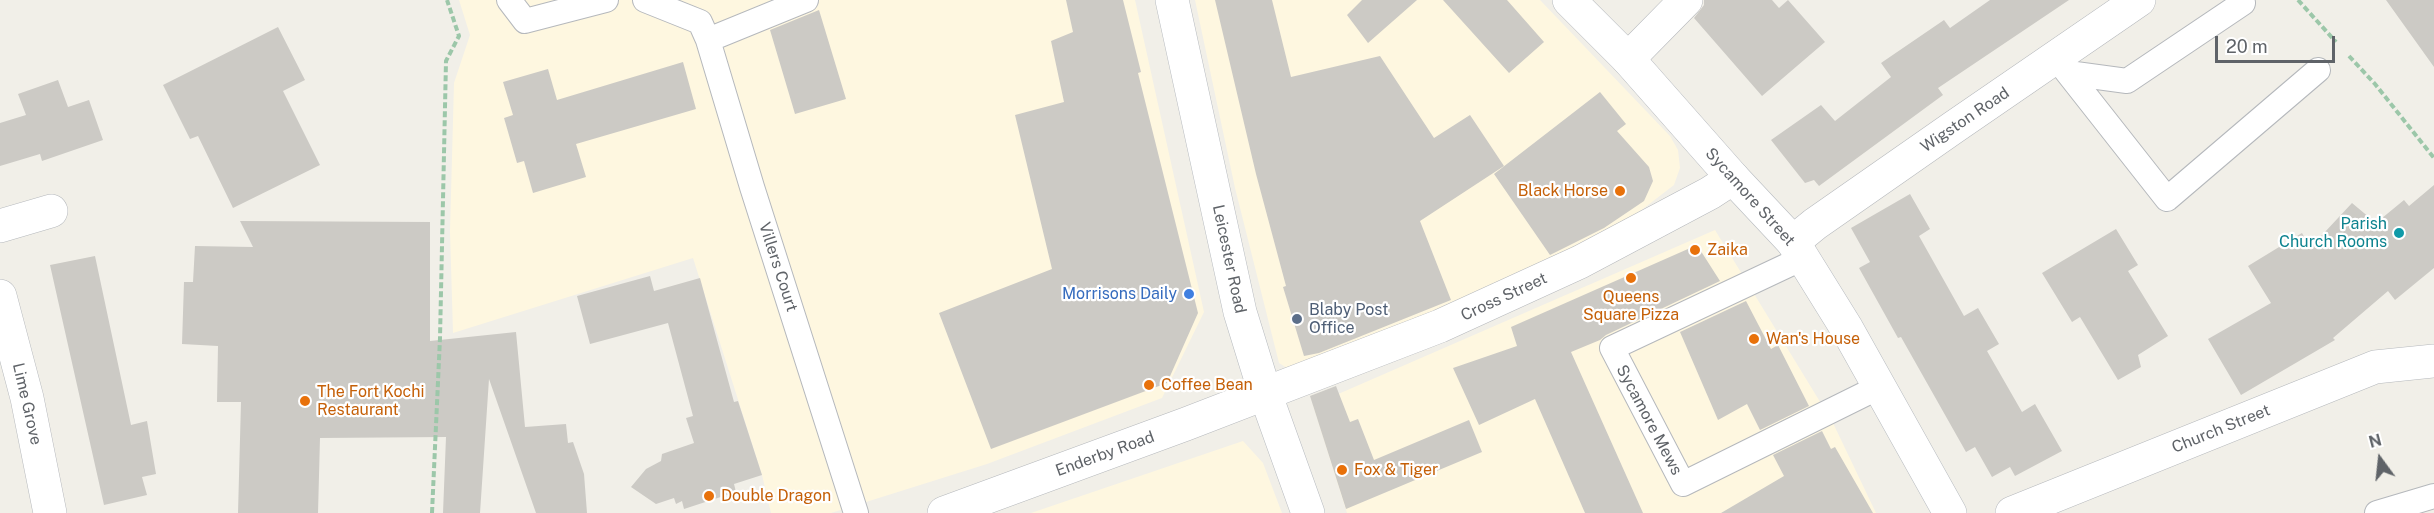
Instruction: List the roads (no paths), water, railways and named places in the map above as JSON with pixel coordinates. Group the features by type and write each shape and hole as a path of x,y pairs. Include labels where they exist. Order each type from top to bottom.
{"street":[{"name":"Leicester Road","path":"1172,0 1240,312 1265,393 1308,513"},
{"name":"Sycamore Street","path":"1569,0 1628,59 1798,250 1847,329 1950,513"},
{"path":"1628,59 1686,0"},
{"name":"Wigston Road","path":"1798,250 1815,224 1954,127 2062,65 2139,0"},
{"name":"Cross Street","path":"1265,393 1440,326 1580,262 1710,193 1733,178"},
{"path":"0,226 51,211"},
{"name":"Lime Grove","path":"0,296 27,398 50,513"},
{"name":"Church Street","path":"2012,513 2375,367 2434,361"},
{"name":"Enderby Road","path":"962,510 1265,393"}],"lane":[{"path":"509,0 525,21 606,0"},
{"path":"645,0 704,31 806,0"},
{"path":"2062,65 2127,81 2243,3"},
{"name":"Villers Court","path":"704,31 856,513"},
{"path":"2062,65 2167,199 2318,70"},
{"name":"Sycamore Mews","path":"1798,250 1612,348 1683,484 1879,387"},
{"path":"2377,513 2434,496"}],"place":[{"name":"Black Horse","path":"1620,191"},
{"name":"Parish Church Rooms","path":"2399,233"},
{"name":"Zaika","path":"1695,250"},
{"name":"Queens Square Pizza","path":"1631,278"},
{"name":"Morrisons Daily","path":"1189,294"},
{"name":"Blaby Post Office","path":"1297,319"},
{"name":"Wan's House","path":"1754,339"},
{"name":"Coffee Bean","path":"1149,385"},
{"name":"The Fort Kochi Restaurant","path":"305,401"},
{"name":"Fox & Tiger","path":"1342,470"},
{"name":"Double Dragon","path":"709,496"}]}
